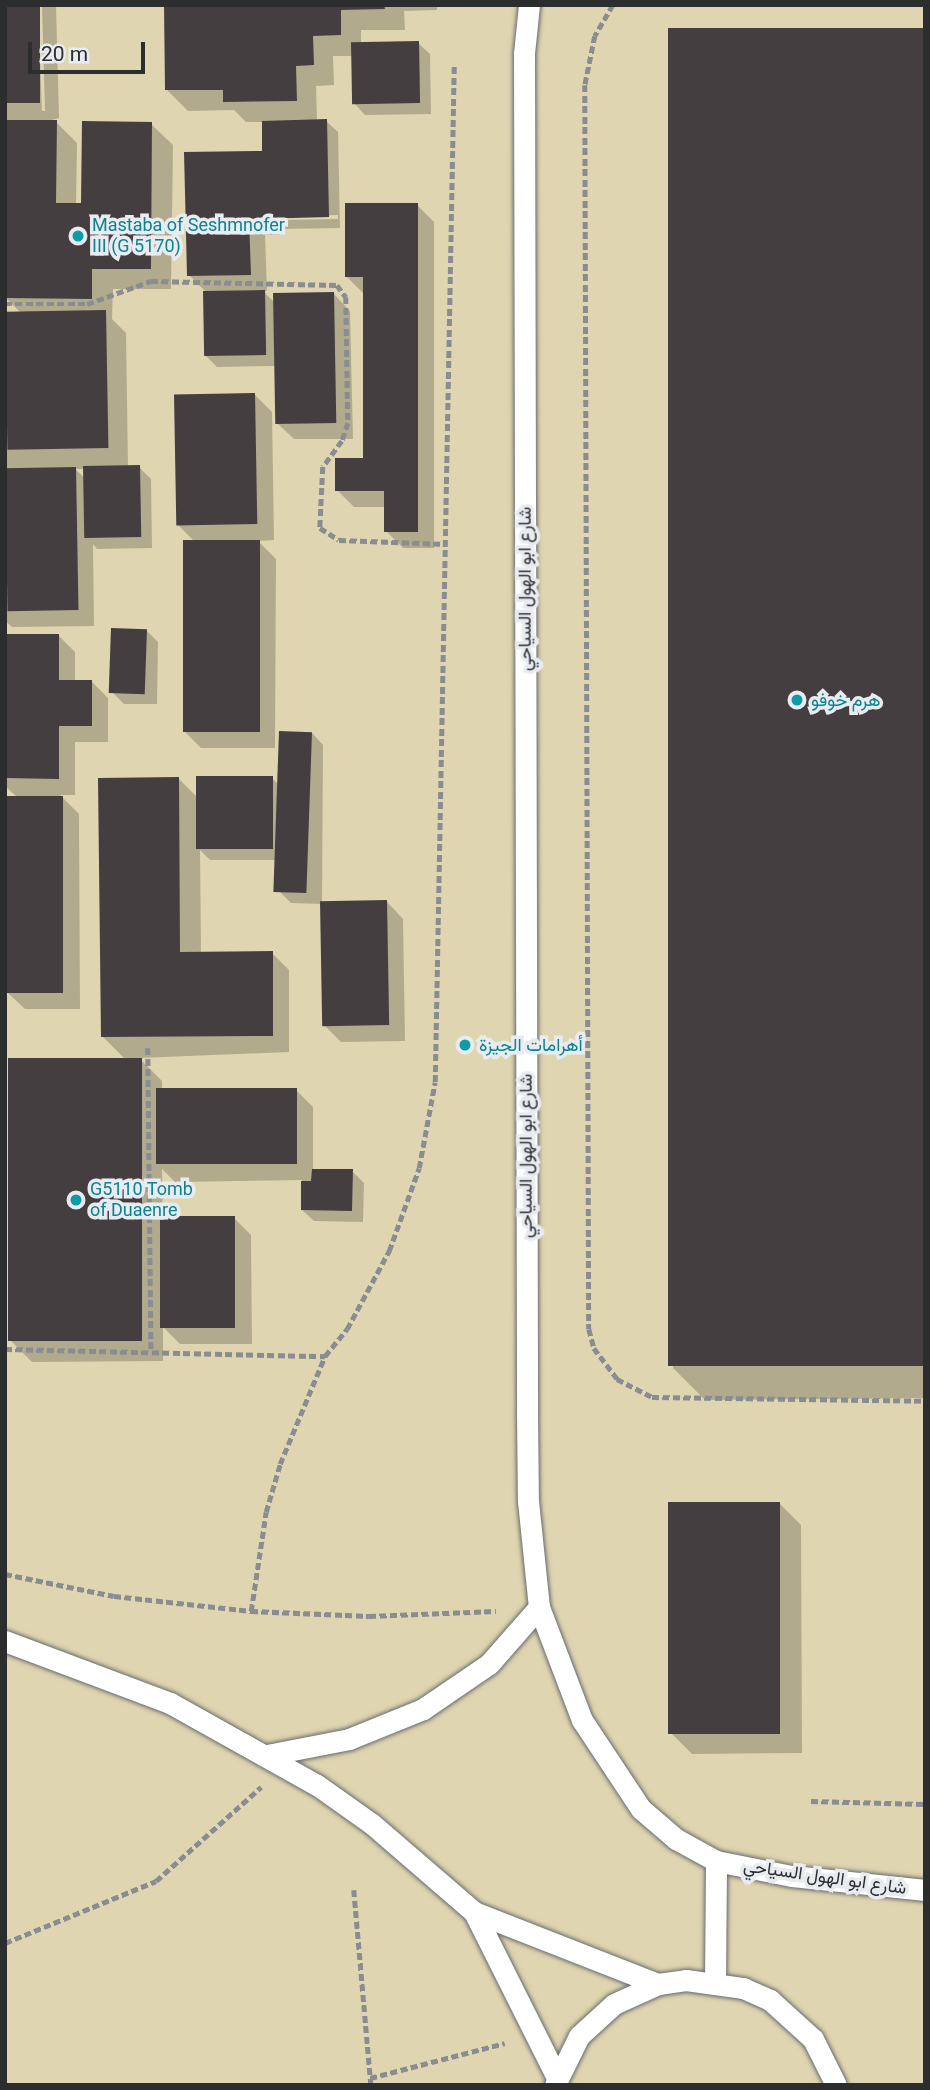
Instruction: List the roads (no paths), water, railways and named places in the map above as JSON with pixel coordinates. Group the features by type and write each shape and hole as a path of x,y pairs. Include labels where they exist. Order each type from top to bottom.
{"lane":[{"name":"شارع ابو الهول السياحي","path":"529,5 524,53 527,1398 528,1501 539,1607 582,1720 641,1809 667,1832 716,1861 792,1876 925,1890"},
{"path":"276,1760 349,1739 424,1709 489,1664 539,1607"},
{"path":"5,1641 170,1703 276,1760 372,1824 474,1912 657,1984"},
{"path":"715,1981 716,1861"},
{"path":"474,1912 556,2082"},
{"path":"556,2082 579,2036 596,2019 635,1992 657,1984 715,1981 752,1992 793,2017 813,2039 836,2085"}],"place":[{"name":"Mastaba of Seshmnofer III (G 5170)","path":"78,236"},
{"name":"هرم خوفو","path":"797,700"},
{"name":"أهرامات الجيزة","path":"465,1045"},
{"name":"G5110 Tomb of Duaenre","path":"76,1200"}]}
